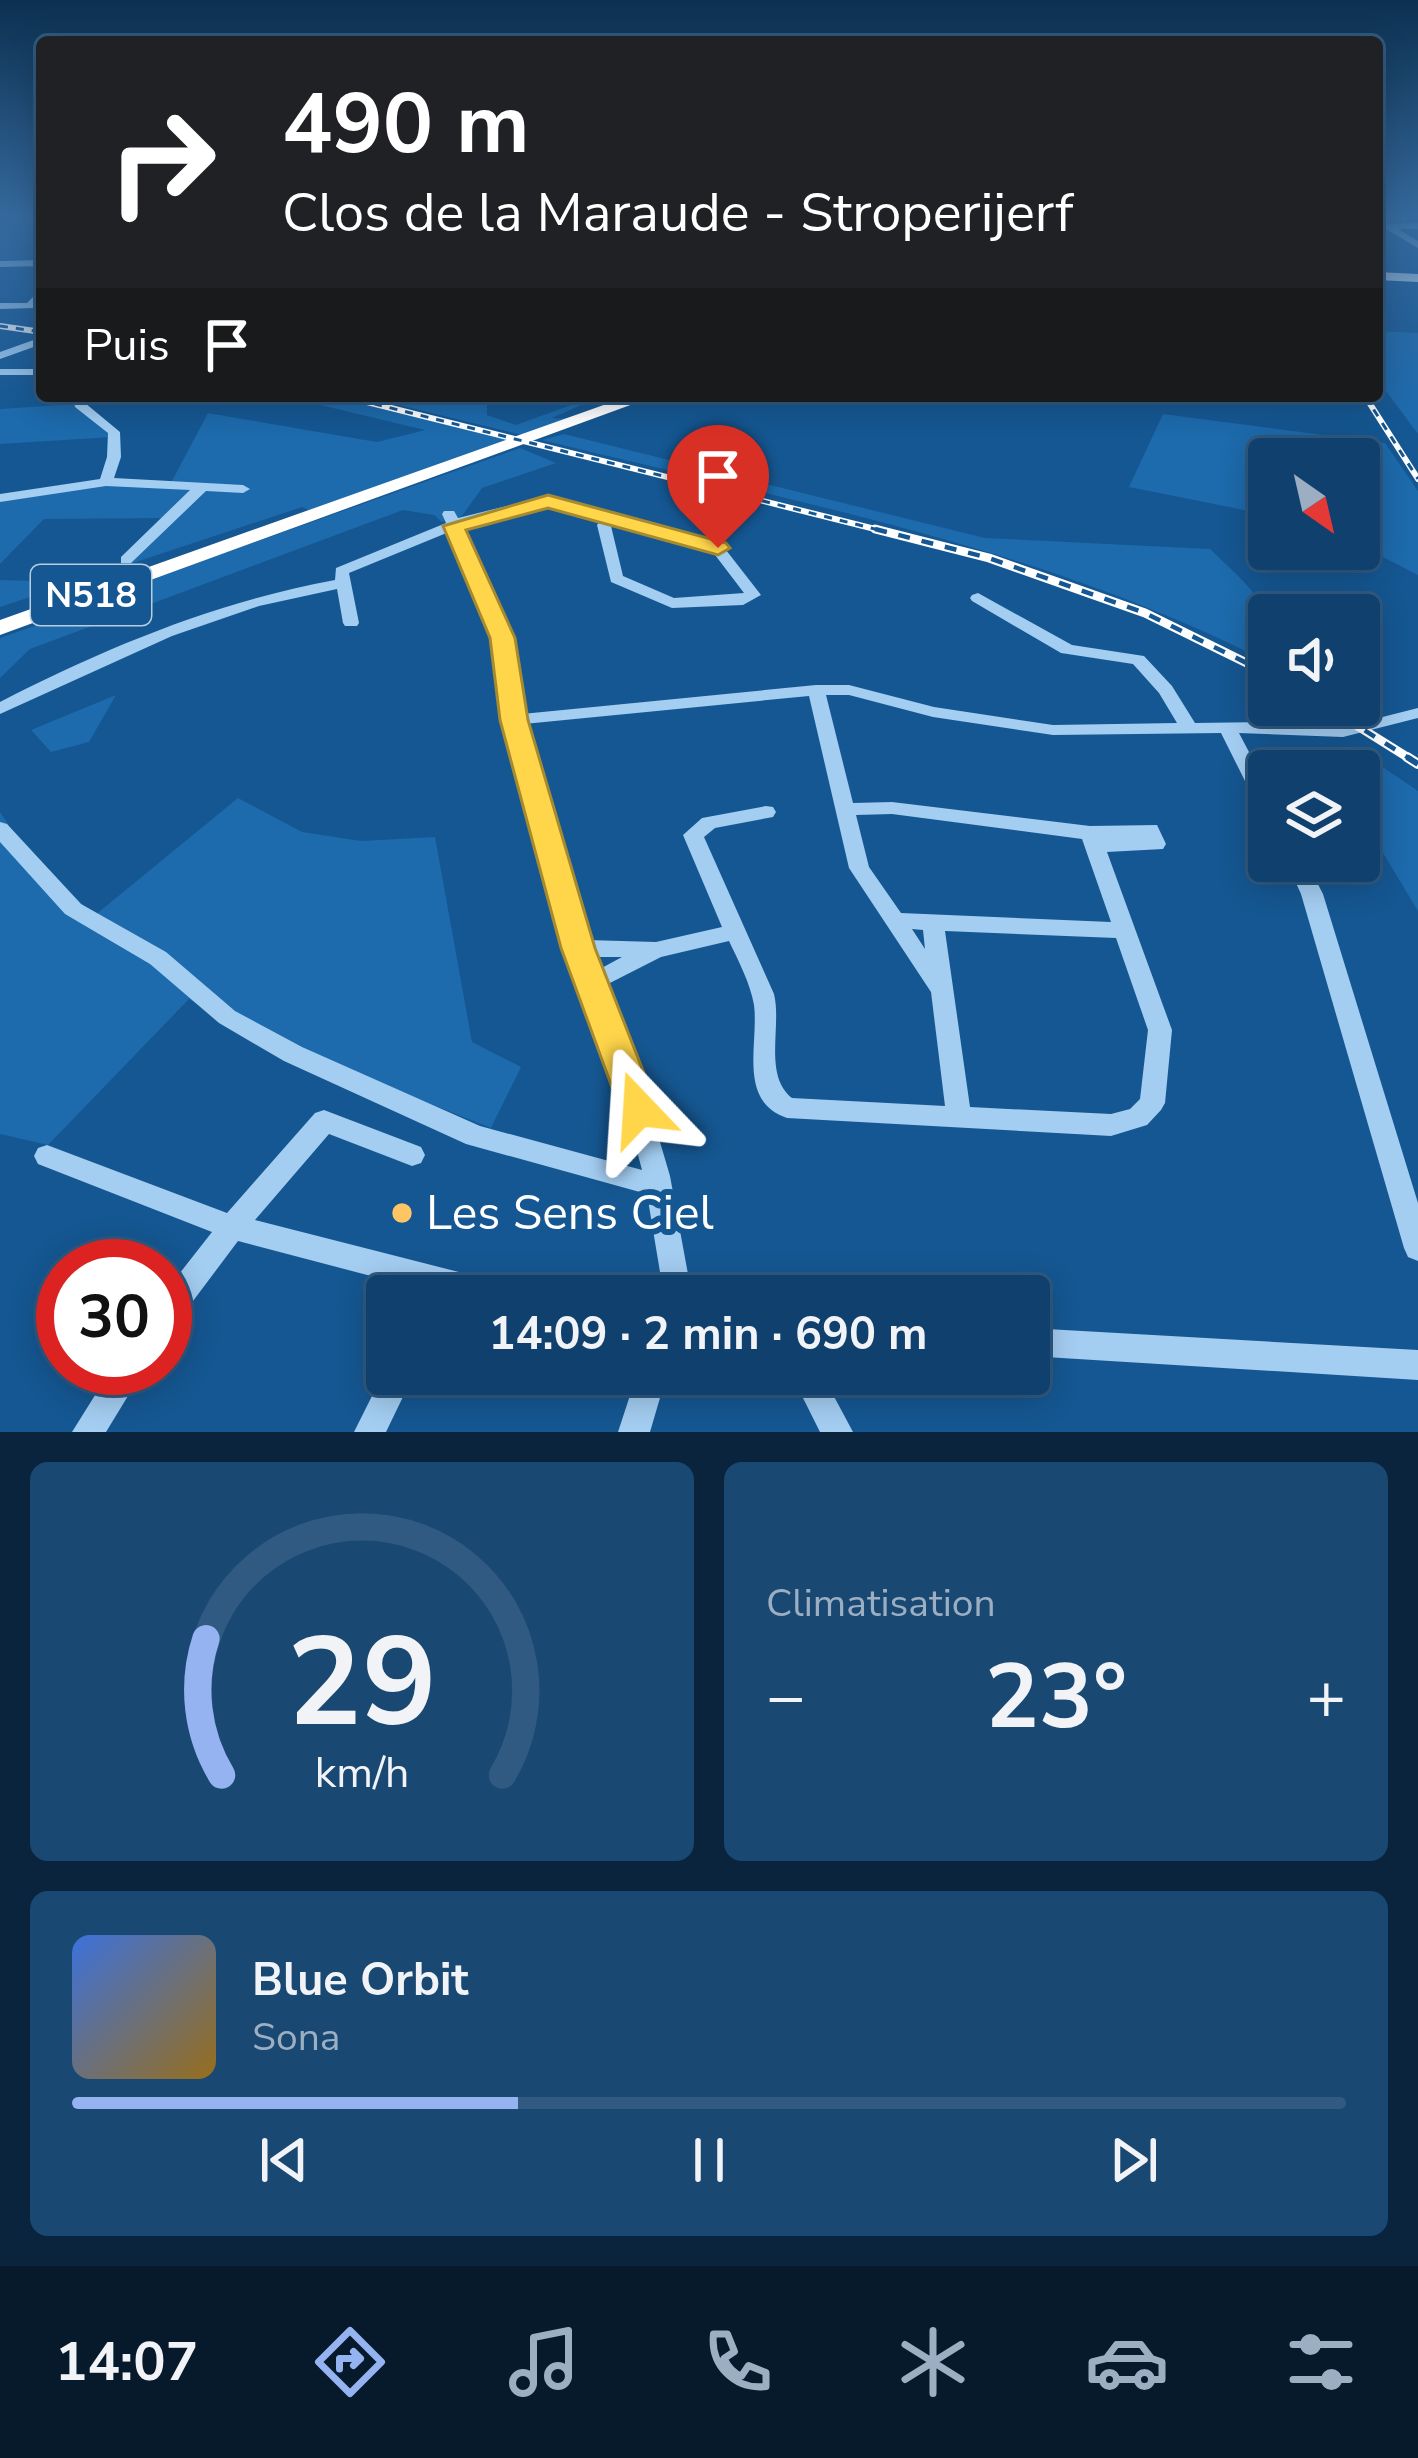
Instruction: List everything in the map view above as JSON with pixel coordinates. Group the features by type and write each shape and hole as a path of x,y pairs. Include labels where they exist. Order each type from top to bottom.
{"highway":[{"name":"N518","path":"0,628 629,402"},
{"name":"N518","path":"0,616 178,554 305,519"}],"street":[{"path":"0,302 30,306 36,301"},
{"path":"2,358 36,343"},
{"path":"0,372 36,372"},
{"path":"80,402 114,432 114,458 106,482"},
{"path":"0,498 106,482 243,489"},
{"path":"126,560 202,488"},
{"path":"351,622 345,569 454,525 543,501 612,518 714,544 753,596 672,603 616,579 604,525 612,518"},
{"path":"454,525 503,638 514,720 578,948 633,1091 659,1186 674,1275"},
{"path":"0,709 63,676 159,636 284,592 343,583"},
{"path":"978,598 1067,649 1138,660 1166,690 1189,727"},
{"path":"514,720 816,690 849,690 1001,724 1053,730 1226,726 1348,732 1418,713"},
{"path":"816,690 859,868 942,991"},
{"path":"1226,726 1248,768"},
{"path":"766,812 710,823 693,835 764,998 766,1085 777,1102 792,1109 1120,1125 1147,1111 1155,1097 1160,1030 1092,839 892,808 848,809"},
{"path":"0,829 73,909 158,958 226,1017 292,1054 475,1136 549,1160 659,1186"},
{"path":"1305,882 1418,1248"},
{"path":"897,921 1125,930"},
{"path":"933,923 958,1118"},
{"path":"590,981 612,977 631,959 656,950 735,932"},
{"path":"578,948 656,950"},
{"path":"192,1280 324,1121 412,1155"},
{"path":"47,1156 232,1227 391,1275"},
{"path":"1050,1343 1418,1366"},
{"path":"88,1432 112,1395"},
{"path":"370,1432 388,1395"},
{"path":"634,1432 645,1395"},
{"path":"817,1395 837,1432"}],"shaded area":[{"path":"1383,331 1418,333 1418,434 1383,387"},
{"path":"308,402 354,402 510,440 309,510 302,507 0,607 0,580 68,582 134,560 173,518 44,519 0,564 0,496 115,480 172,481 208,413 377,442 425,430"},
{"path":"387,402 487,402 487,415 516,425 579,402 588,402 552,418 573,417 621,402 526,436"},
{"path":"75,404 113,433 112,437 0,444 0,409"},
{"path":"1163,414 1347,438 1248,438 1248,511 1129,487"},
{"path":"564,434 985,538 1210,549 1254,594 1248,594 1248,653 1183,622 1004,557 913,530 542,440"},
{"path":"1380,442 1418,491 1418,575 1380,556"},
{"path":"520,448 556,463 482,488 462,516 442,522 434,515 403,510 30,649 0,678 0,638 49,621 53,614"},
{"path":"116,695 89,742 51,752 31,730"},
{"path":"1318,747 1357,750 1320,750"},
{"path":"1380,765 1418,791 1418,911 1380,848"},
{"path":"238,798 302,832 361,841 435,837 472,1042 521,1067 491,1128 225,1022 189,999 48,1145 0,1134 0,812 17,838 94,916"}],"railway":[{"path":"0,326 36,331"},
{"path":"367,402 875,529"},
{"path":"1369,402 1418,479"},
{"path":"875,529 887,532"},
{"path":"875,529 989,558 1145,613 1248,664"},
{"path":"1358,726 1412,760"},
{"path":"1407,757 1418,764"}],"place":[{"name":"Les Sens Ciel","path":"402,1213"}],"route":[{"path":"639,1109 578,948 514,720 503,638 454,526 548,501 718,548"}]}
